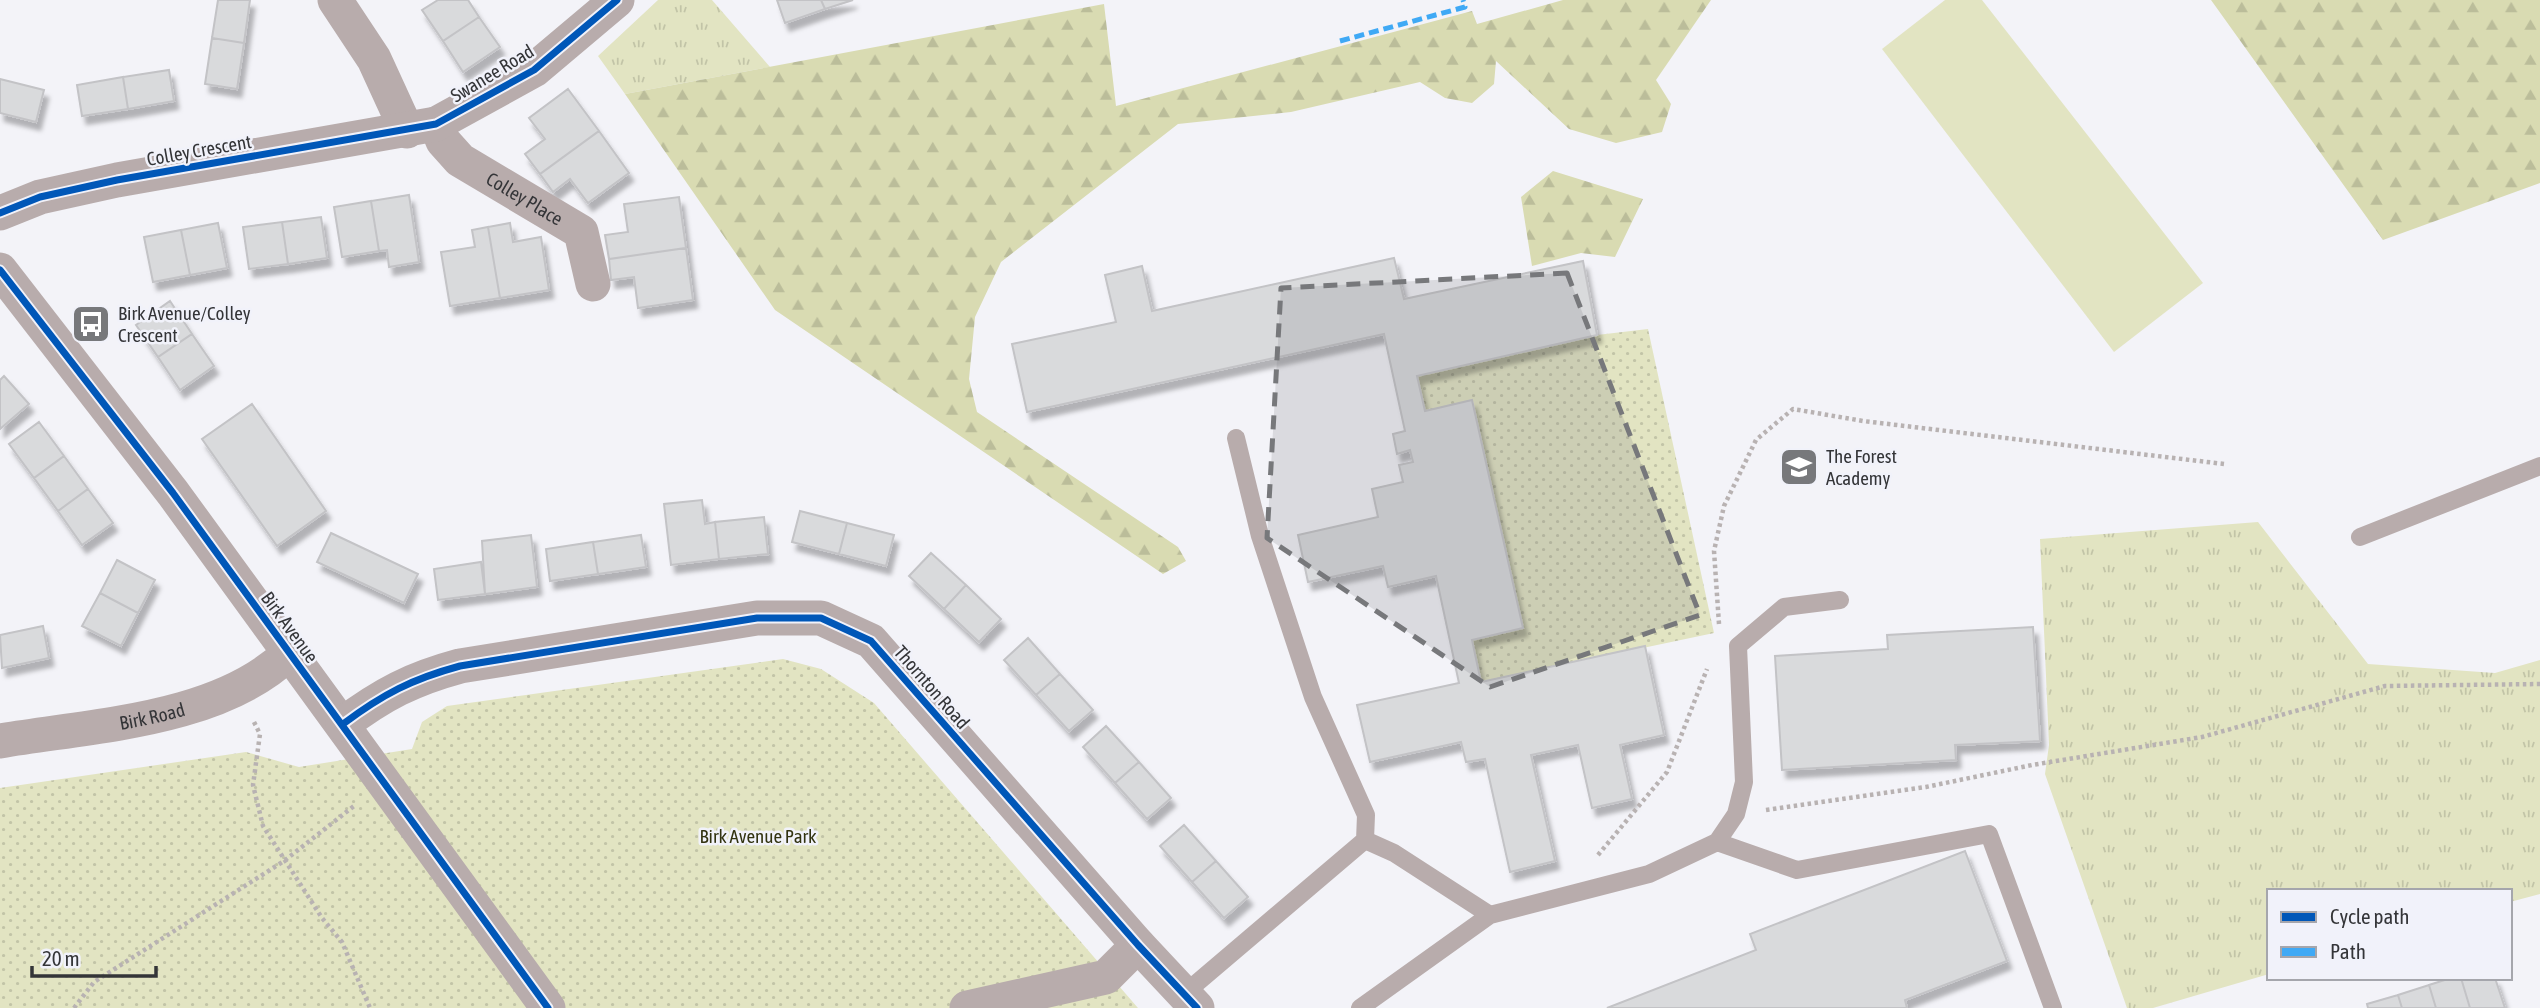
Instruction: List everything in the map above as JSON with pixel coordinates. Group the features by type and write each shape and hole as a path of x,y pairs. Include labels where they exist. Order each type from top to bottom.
{"street":[{"path":"335,0 422,127"},
{"name":"Swanee Road","path":"422,127 534,70 617,0"},
{"name":"Colley Crescent","path":"0,213 40,197 117,180 422,127"},
{"name":"Colley Place","path":"422,127 443,141 460,160 581,232 593,284"},
{"name":"Birk Avenue","path":"0,270 173,493 548,1008"},
{"name":"Thornton Road","path":"343,724 369,704 416,678 460,666 757,618 821,618 871,641 1138,945 1191,1001"},
{"name":"Birk Road","path":"0,741 183,710 237,690 272,669 289,653"},
{"path":"967,1008 1106,977 1138,945"}],"lane":[{"path":"1191,1001 1365,840 1366,815 1313,697 1260,536 1236,438"},
{"path":"2360,537 2540,466"},
{"path":"1360,1008 1490,915 1649,874 1717,842 1736,814 1744,782 1738,646 1784,607 1840,600"},
{"path":"1717,842 1797,870 1989,834 2053,1008"},
{"path":"1365,840 1394,853 1490,915"}],"path":[{"path":"1719,636 1714,551 1724,506 1756,440 1793,409 1863,421 2224,464"},
{"path":"1603,888 1598,853 1667,772 1710,661"},
{"path":"1736,814 1926,787 2032,765 2202,737 2385,686 2540,684"},
{"path":"237,690 260,734 253,785 263,826 284,861 342,942 370,1008"},
{"path":"74,1008 94,982 284,861 383,784"}],"highlighted area":[{"path":"1567,273 1700,615 1490,687 1267,538 1281,288"}],"green space":[{"path":"658,0 712,0 770,67 625,94 598,56"},
{"path":"1563,0 1711,0 1656,80 1671,104 1662,132 1616,143 1569,129 1496,61 1494,84 1472,103 1445,98 1420,82 1291,112 1178,124 1001,262 975,317 969,379 977,412 1178,547 1186,561 1163,574 775,310 625,94 1104,4 1116,106 1472,11 1477,24"},
{"path":"1945,0 1982,0 2203,283 2114,352 1882,49"},
{"path":"2211,0 2540,0 2540,183 2383,240"},
{"path":"1553,171 1643,199 1615,257 1581,253 1532,266 1521,197"},
{"path":"1648,329 1714,633 1481,682 1472,640 1523,628 1473,401 1425,411 1417,376 1597,335"},
{"path":"2258,522 2368,664 2495,673 2540,660 2540,894 2512,901 2512,889 2267,889 2267,975 2153,1008 2127,1008 2045,774 2049,745 2040,539"},
{"name":"Birk Avenue Park","path":"783,659 821,669 874,703 1138,1008 0,1008 0,788 246,752 299,767 412,749 422,722 447,706"}],"building":[{"path":"218,0 250,0 244,43 212,38"},
{"path":"438,0 468,0 479,17 443,41 422,10"},
{"path":"777,0 821,0 825,9 785,23"},
{"path":"821,0 853,0 825,9"},
{"path":"479,17 500,47 463,72 443,41"},
{"path":"212,38 244,43 237,89 205,84"},
{"path":"169,70 174,101 128,109 123,77"},
{"path":"123,77 128,109 82,116 77,85"},
{"path":"0,79 44,90 36,122 0,113"},
{"path":"568,89 599,131 540,174 525,154 545,139 529,118"},
{"path":"599,131 629,173 588,203 570,179 553,192 540,174"},
{"path":"409,195 419,262 389,267 387,250 379,251 371,201"},
{"path":"679,197 686,248 609,259 605,235 628,232 624,204"},
{"path":"371,201 379,251 342,257 334,207"},
{"path":"321,217 327,258 288,264 282,222"},
{"path":"282,222 288,264 249,269 243,227"},
{"path":"218,223 227,268 190,275 181,230"},
{"path":"510,223 513,242 541,237 549,290 500,298 488,227"},
{"path":"488,227 500,298 450,306 441,252 475,247 472,230"},
{"path":"181,230 190,275 153,282 144,237"},
{"path":"686,248 693,300 638,308 634,277 611,280 609,259"},
{"path":"1394,258 1404,299 1583,261 1597,335 1417,376 1425,411 1472,400 1523,628 1472,640 1481,682 1645,646 1664,735 1620,745 1632,799 1592,808 1578,745 1531,755 1555,861 1510,872 1485,759 1466,762 1461,742 1370,762 1357,705 1459,683 1436,576 1388,587 1383,566 1308,582 1298,535 1378,517 1372,489 1403,482 1399,465 1413,462 1410,450 1397,454 1393,434 1405,431 1384,334 1027,412 1012,344 1116,322 1105,275 1142,266 1152,311"},
{"path":"170,301 192,334 158,357 136,325"},
{"path":"192,334 214,366 180,390 158,357"},
{"path":"4,376 29,404 0,429 0,380"},
{"path":"252,404 326,511 277,546 202,439"},
{"path":"39,422 64,456 34,478 9,444"},
{"path":"64,456 88,489 58,511 34,478"},
{"path":"88,489 113,523 82,545 58,511"},
{"path":"702,500 705,524 715,522 719,559 671,565 664,504"},
{"path":"800,511 847,523 839,554 792,542"},
{"path":"764,517 768,554 719,559 715,522"},
{"path":"847,523 894,535 886,566 839,554"},
{"path":"331,533 418,574 404,603 317,562"},
{"path":"531,535 537,587 485,594 482,541"},
{"path":"641,535 646,567 598,574 593,542"},
{"path":"593,542 598,574 550,581 546,549"},
{"path":"931,553 966,585 944,609 909,576"},
{"path":"117,560 155,580 138,613 100,593"},
{"path":"481,562 485,594 438,600 434,569"},
{"path":"966,585 1001,619 979,642 944,609"},
{"path":"100,593 138,613 121,646 82,626"},
{"path":"43,626 49,658 2,668 0,635"},
{"path":"2033,627 2040,741 1955,745 1956,760 1782,770 1775,656 1888,649 1887,635"},
{"path":"1028,638 1060,674 1036,695 1004,660"},
{"path":"1060,674 1093,710 1069,731 1036,695"},
{"path":"1106,726 1139,762 1115,783 1083,747"},
{"path":"1139,762 1171,798 1147,819 1115,783"},
{"path":"1184,825 1216,861 1192,882 1160,846"},
{"path":"1965,851 2007,961 1905,1000 1907,1008 1607,1008 1756,950 1750,934"},
{"path":"1216,861 1248,897 1224,918 1192,882"},
{"path":"2445,980 2462,980 2470,1008 2436,1008 2429,985"},
{"path":"2462,980 2496,980 2505,1008 2470,1008"},
{"path":"2429,985 2436,1008 2402,1008 2398,995"},
{"path":"2398,995 2402,1008 2368,1008 2367,1004"}],"marked path":[{"path":"1340,41 1465,7 1463,0"}],"cycle path":[{"path":"0,213 40,197 117,180 436,124 534,70 617,0"},
{"path":"0,270 173,493 548,1008"},
{"path":"343,724 398,689 427,676 460,666 757,618 821,618 871,641 1138,945 1197,1008"}],"place":[{"name":"Birk Avenue/Colley Crescent","path":"91,324"},
{"name":"The Forest Academy","path":"1799,467"}]}
